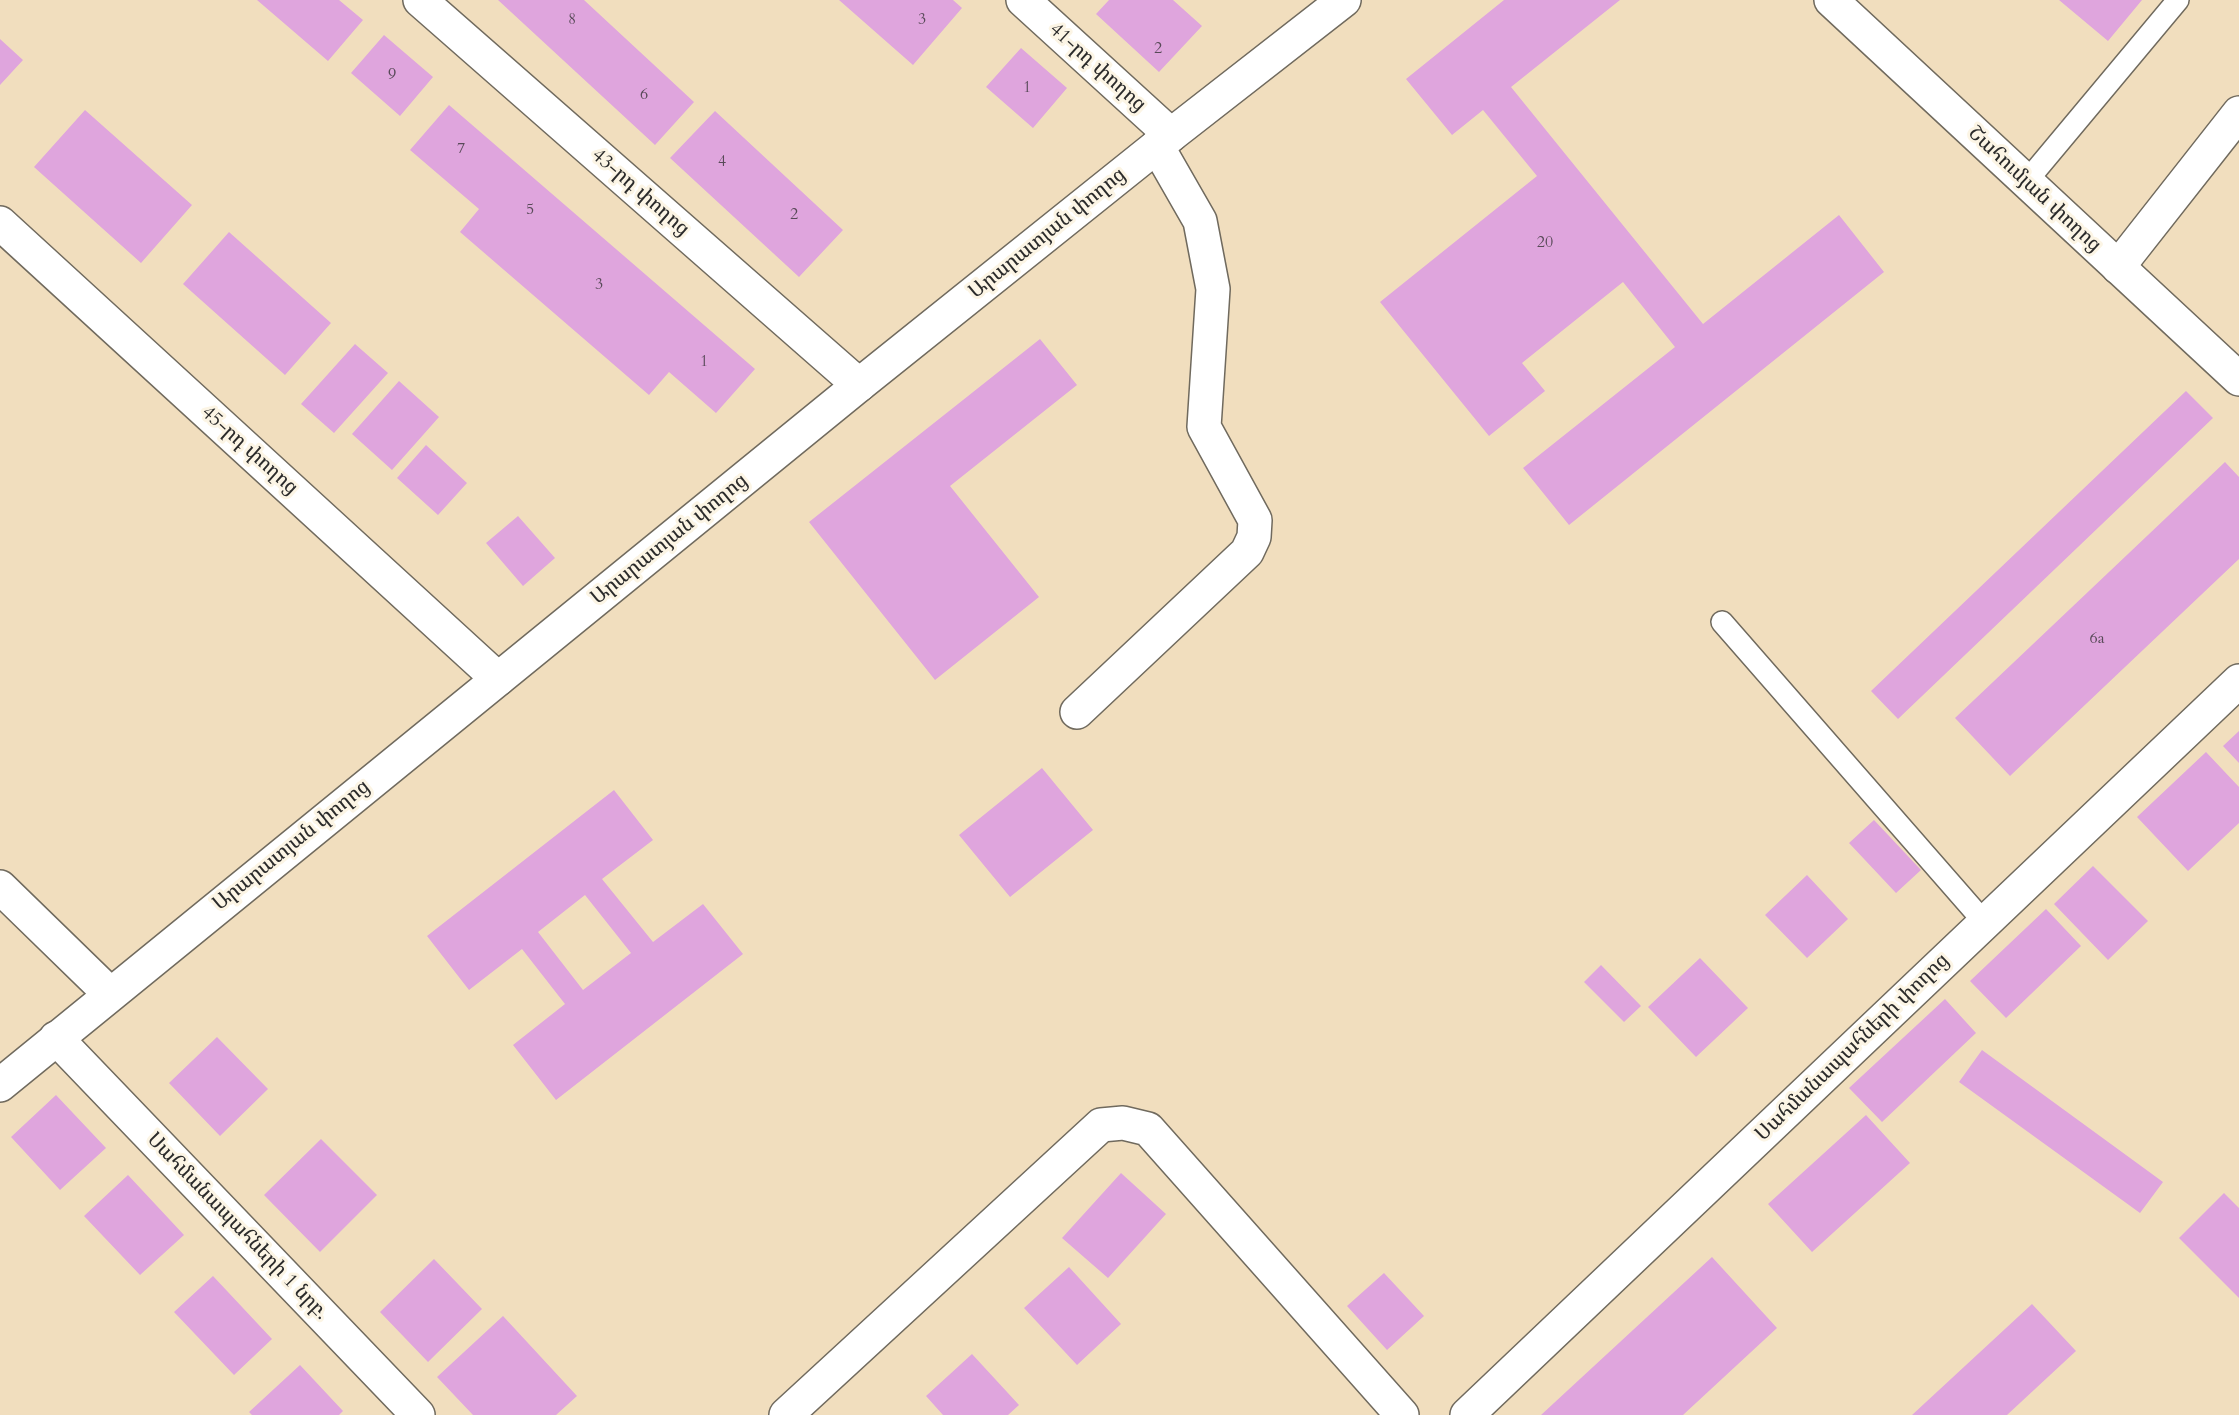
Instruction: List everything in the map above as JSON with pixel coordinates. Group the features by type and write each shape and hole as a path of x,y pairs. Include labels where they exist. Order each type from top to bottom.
{"street":[{"name":"43-րդ փողոց","path":"420,0 859,385"},
{"name":"41-րդ փողոց","path":"1023,0 1164,141 1200,221 1213,289 1204,428 1255,520 1254,537 1247,552 1077,712"},
{"name":"Արարատյան փողոց","path":"0,1084 859,385 1344,0"},
{"name":"Շահումյան փողոց","path":"1831,0 2239,379"},
{"path":"2118,267 2239,113"},
{"name":"45-րդ փողոց","path":"0,223 498,679"},
{"name":"Սահմանապահների փողոց","path":"1467,1415 2239,681"},
{"path":"0,886 110,994"},
{"name":"Սահմանապահների 1 նրբ.","path":"56,1038 418,1415"},
{"path":"786,1415 1101,1125 1123,1122 1148,1129 1402,1415"}],"lane":[{"path":"2026,182 2178,0"},
{"path":"1722,622 1985,923"}],"building":[{"path":"257,0 339,0 363,20 328,61"},
{"path":"498,0 584,0 694,102 655,145"},
{"path":"839,0 953,0 962,8 913,65"},
{"path":"1109,0 1173,0 1202,26 1159,72 1096,14"},
{"path":"1504,0 1620,0 1511,87 1703,324 1839,215 1884,272 1569,525 1523,468 1675,347 1623,282 1522,363 1545,391 1489,436 1380,302 1537,176 1483,110 1452,135 1406,79"},
{"path":"2059,0 2142,0 2108,41"},
{"path":"384,35 433,77 400,116 351,73"},
{"path":"0,39 23,60 0,85"},
{"path":"1021,48 1067,88 1033,128 986,87"},
{"path":"449,105 755,369 716,413 669,372 649,395 460,232 479,209 410,150"},
{"path":"85,110 192,205 141,263 34,167"},
{"path":"715,111 843,230 799,277 670,158"},
{"path":"229,232 331,323 285,375 183,284"},
{"path":"1040,339 1077,385 950,486 1039,597 935,680 809,522"},
{"path":"355,344 388,373 334,433 301,404"},
{"path":"399,381 439,417 392,470 352,434"},
{"path":"2186,391 2213,418 1898,719 1871,691"},
{"path":"426,445 467,483 438,515 397,478"},
{"path":"2225,462 2239,477 2239,559 2010,776 1955,718"},
{"path":"518,516 555,558 523,586 486,543"},
{"path":"2239,731 2239,763 2223,746"},
{"path":"2206,752 2239,787 2239,823 2188,871 2137,817"},
{"path":"1042,768 1093,830 1010,897 959,835"},
{"path":"614,790 653,840 602,879 653,942 703,904 743,954 556,1100 513,1045 565,1004 522,949 469,990 427,936","holes":["585,895 631,953 583,990 538,932"]},
{"path":"1874,820 1921,870 1896,893 1849,843"},
{"path":"2093,866 2148,921 2108,960 2054,904"},
{"path":"1807,875 1848,919 1807,958 1765,915"},
{"path":"2046,909 2081,946 2006,1018 1970,981"},
{"path":"1700,958 1748,1008 1696,1057 1648,1007"},
{"path":"1601,965 1641,1006 1624,1022 1584,982"},
{"path":"1945,999 1976,1033 1882,1122 1849,1088"},
{"path":"217,1037 268,1089 220,1136 169,1083"},
{"path":"1982,1050 2163,1182 2140,1213 1959,1082"},
{"path":"56,1095 106,1148 60,1190 11,1137"},
{"path":"1866,1115 1910,1163 1812,1252 1768,1204"},
{"path":"321,1139 377,1195 320,1252 264,1195"},
{"path":"1121,1173 1166,1214 1108,1278 1062,1238"},
{"path":"128,1175 184,1235 140,1275 84,1216"},
{"path":"2224,1193 2239,1208 2239,1298 2179,1238"},
{"path":"1712,1257 1777,1328 1683,1415 1541,1415"},
{"path":"434,1259 482,1309 428,1362 380,1312"},
{"path":"1069,1267 1121,1324 1077,1365 1024,1308"},
{"path":"1384,1273 1424,1316 1387,1350 1347,1306"},
{"path":"213,1276 272,1339 234,1375 174,1312"},
{"path":"2032,1304 2076,1351 2007,1415 1912,1415"},
{"path":"503,1316 577,1396 556,1415 473,1415 437,1377"},
{"path":"972,1354 1019,1405 1008,1415 943,1415 926,1396"},
{"path":"300,1365 343,1411 339,1415 252,1415 249,1412"}]}
